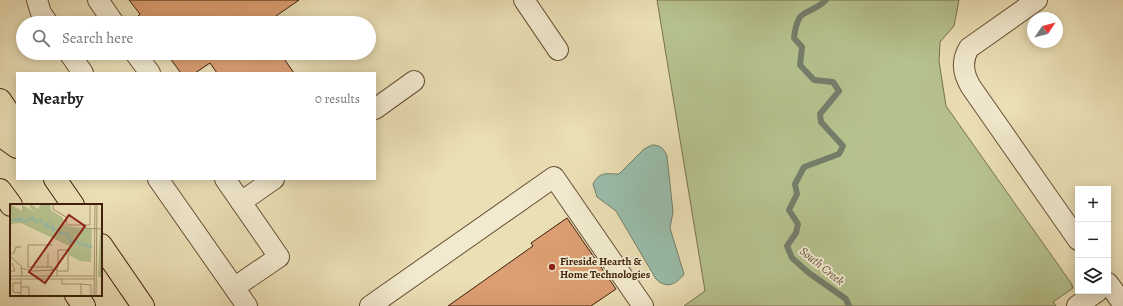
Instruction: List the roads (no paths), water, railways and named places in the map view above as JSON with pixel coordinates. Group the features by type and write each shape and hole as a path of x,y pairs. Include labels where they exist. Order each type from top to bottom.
{"main road":[{"path":"0,100 16,124"},
{"path":"0,130 7,140 16,145"},
{"path":"56,180 72,204"},
{"path":"0,190 10,204"},
{"path":"102,246 144,306"},
{"path":"77,296 84,306"}],"lane":[{"path":"37,0 43,16"},
{"path":"98,0 109,16"},
{"path":"524,0 558,50"},
{"path":"1037,0 969,48 965,55 964,71 971,87 1075,236"},
{"path":"74,60 82,72"},
{"path":"140,60 149,72"},
{"path":"376,108 414,82"},
{"path":"370,306 554,177 643,306"},
{"path":"159,180 248,306"},
{"path":"226,180 279,257 235,287"},
{"path":"241,202 273,180"},
{"path":"1111,291 1123,304"},
{"path":"1077,306 1094,294"}],"waterway":[{"name":"South Creek","path":"826,0 801,16 798,20 794,38 802,47 800,65 814,80 833,82 839,91 820,114 821,122 843,146 839,154 804,167 795,184 797,194 789,210 798,224 796,233 787,246 792,258 809,273 846,299 849,306"}],"place":[{"name":"Fireside Hearth & Home Technologies","path":"552,267"}]}
